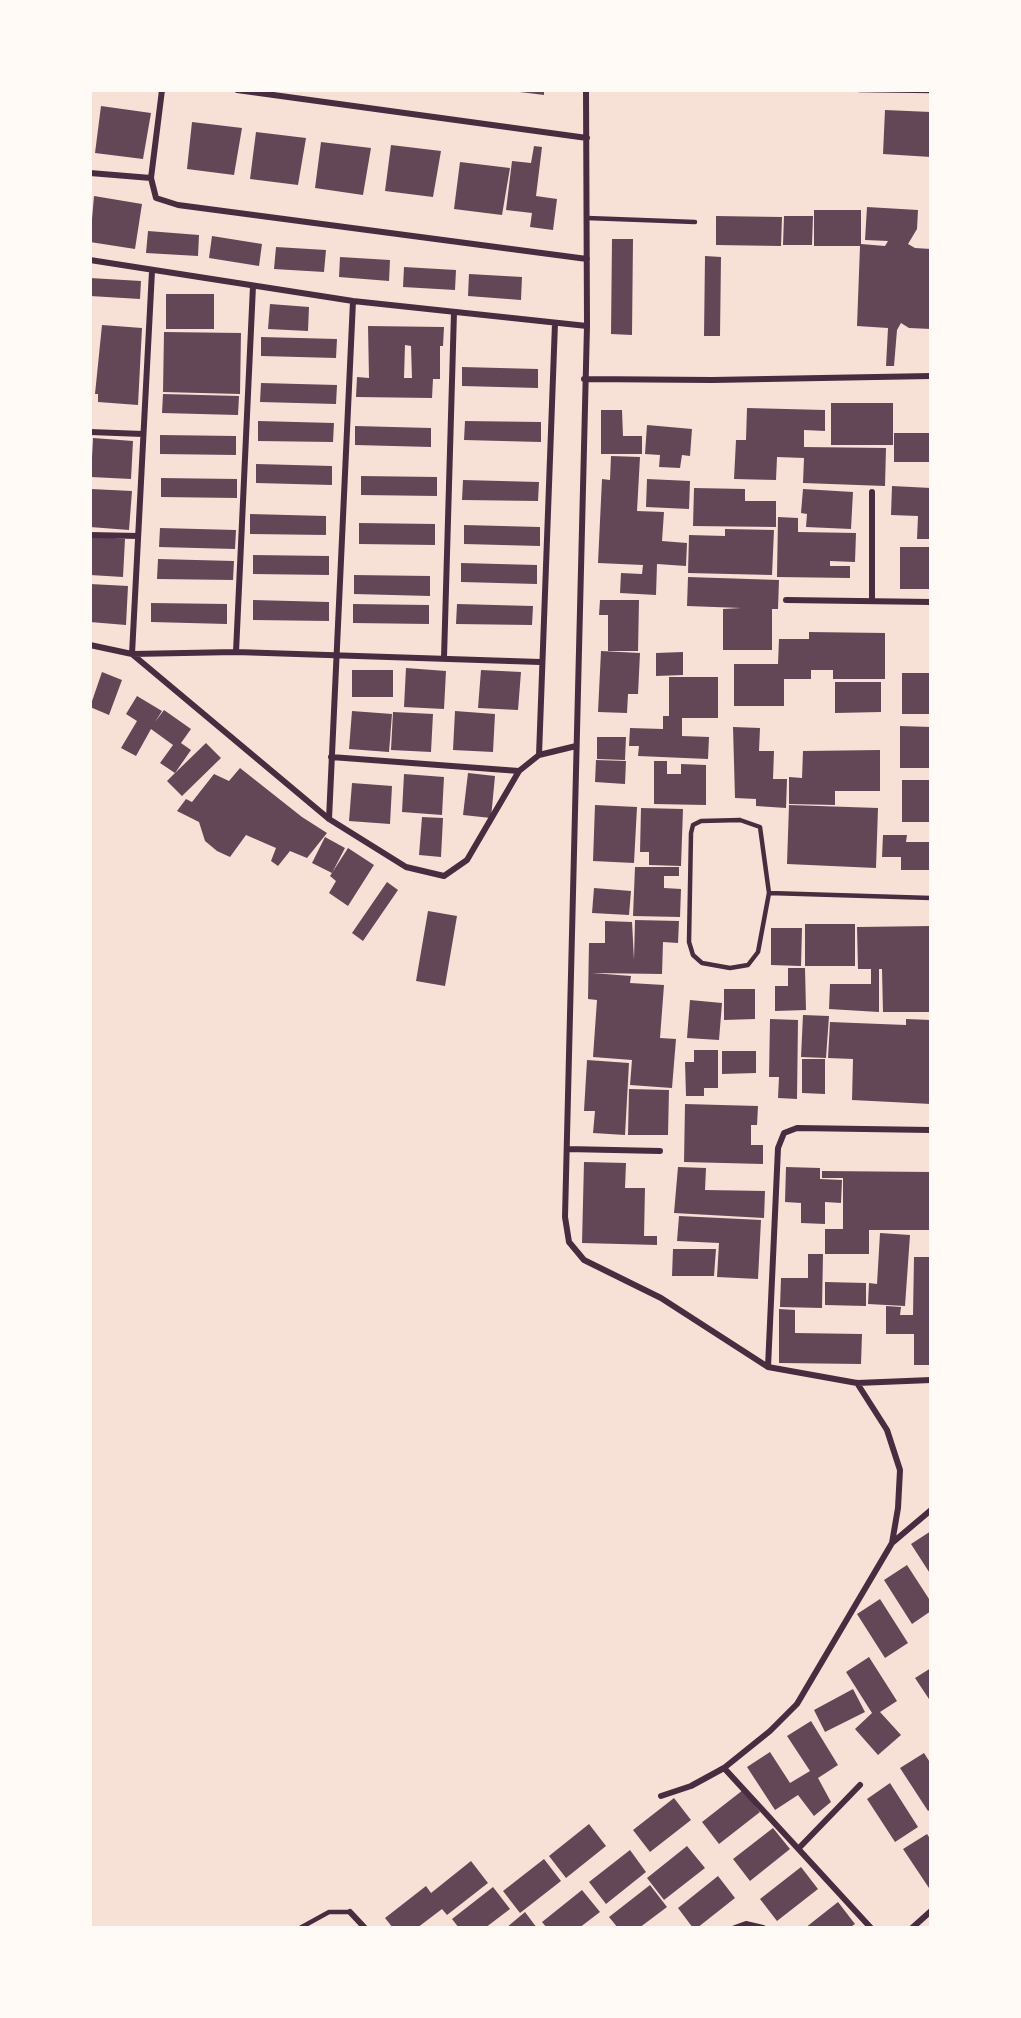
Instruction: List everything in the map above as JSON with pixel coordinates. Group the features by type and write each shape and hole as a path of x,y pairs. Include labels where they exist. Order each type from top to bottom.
{"street":[{"path":"162,90 151,178 156,198 178,205 587,259"},
{"path":"237,90 586,138"},
{"path":"586,90 587,326 565,1217 569,1242 584,1260 661,1298 768,1367 857,1383 931,1380"},
{"path":"90,173 151,178"},
{"path":"90,260 353,301 587,326"},
{"path":"132,654 152,271"},
{"path":"236,652 254,286"},
{"path":"329,819 353,301"},
{"path":"444,658 454,312"},
{"path":"538,755 555,323"},
{"path":"585,379 711,380 931,376"},
{"path":"90,432 143,434"},
{"path":"872,492 872,601"},
{"path":"90,535 138,536"},
{"path":"786,600 931,602"},
{"path":"90,645 132,654 236,652 540,662"},
{"path":"132,654 329,819 406,867 444,876 467,860 519,771 538,755 576,746"},
{"path":"331,757 519,771"},
{"path":"768,1367 778,1148 784,1133 798,1128 931,1130"},
{"path":"567,1149 660,1151"},
{"path":"857,1383 887,1430 900,1470 898,1508 892,1543"},
{"path":"661,1796 691,1786 724,1768 770,1731 797,1704 892,1543 931,1510"},
{"path":"724,1768 800,1848 871,1928"},
{"path":"800,1848 860,1785"},
{"path":"912,1928 931,1911"},
{"path":"350,1912 365,1928"},
{"path":"735,1928 746,1924 764,1928"}],"lane":[{"path":"859,90 931,91"},
{"path":"587,218 695,222"},
{"path":"740,820 760,827 767,865 769,893 758,952 748,965 730,968 702,963 693,955 689,942 690,833 693,825 701,821 740,820"},
{"path":"769,893 931,898"},
{"path":"300,1928 329,1912 350,1912"}],"building":[{"path":"504,90 544,90 544,95"},
{"path":"101,106 151,113 143,159 95,153"},
{"path":"885,110 931,112 931,157 883,154"},
{"path":"192,122 242,128 234,175 187,169"},
{"path":"256,132 306,138 298,185 250,179"},
{"path":"321,142 371,148 363,195 315,188"},
{"path":"391,145 441,151 433,197 385,191"},
{"path":"534,146 542,147 536,196 557,199 553,230 530,227 532,213 506,210 512,161 531,163"},
{"path":"460,162 510,168 502,215 454,209"},
{"path":"94,196 142,204 135,249 90,242"},
{"path":"867,207 918,210 917,229 908,244 915,248 931,249 931,329 909,328 901,323 897,330 894,366 886,366 888,328 857,326 860,246 814,246 814,210 861,210 861,244 885,246 888,241 865,240"},
{"path":"716,216 782,217 781,246 716,245"},
{"path":"784,216 813,216 812,245 783,245"},
{"path":"148,231 199,235 198,256 146,253"},
{"path":"212,236 262,244 259,266 209,258"},
{"path":"612,239 633,239 632,335 611,334"},
{"path":"276,247 326,250 324,272 274,269"},
{"path":"705,256 721,257 720,336 704,336"},
{"path":"340,257 390,260 389,281 339,277"},
{"path":"404,267 456,270 455,290 403,287"},
{"path":"469,274 522,277 521,300 468,296"},
{"path":"90,278 141,281 140,299 90,296"},
{"path":"166,294 214,294 214,329 166,329"},
{"path":"270,304 309,307 308,331 268,329"},
{"path":"102,325 142,328 138,405 98,402 98,394 95,394"},
{"path":"368,326 444,327 443,346 440,346 440,379 433,379 432,398 356,397 357,377 369,378","holes":["405,345 411,346 412,378 404,378"]},
{"path":"164,332 241,333 240,394 163,392"},
{"path":"261,337 337,339 336,358 261,356"},
{"path":"462,367 538,369 538,388 462,386"},
{"path":"261,383 337,385 336,404 260,402"},
{"path":"163,394 239,396 238,415 162,413"},
{"path":"831,403 893,403 893,445 831,445"},
{"path":"747,408 825,410 825,431 804,430 804,447 886,448 885,486 803,483 804,458 777,457 776,480 734,479 736,440 746,440"},
{"path":"601,410 622,410 623,436 642,436 642,454 601,454"},
{"path":"258,421 334,423 333,442 258,441"},
{"path":"465,421 541,422 541,442 464,440"},
{"path":"647,425 692,429 690,456 682,455 680,468 659,467 660,455 645,454"},
{"path":"355,426 431,428 431,447 355,445"},
{"path":"894,433 931,433 931,462 894,462"},
{"path":"160,435 236,436 236,455 160,454"},
{"path":"93,438 133,441 131,479 91,477"},
{"path":"611,456 640,457 637,511 664,512 662,541 687,543 686,566 657,564 656,595 620,593 621,573 642,574 643,565 598,563 602,479 610,480"},
{"path":"256,464 332,466 332,485 256,483"},
{"path":"361,476 437,477 437,496 361,495"},
{"path":"161,478 237,479 237,498 161,497"},
{"path":"647,479 690,481 689,509 646,507"},
{"path":"463,480 539,482 538,501 462,500"},
{"path":"892,486 931,488 930,539 917,539 918,516 891,515"},
{"path":"694,488 745,489 745,501 776,501 776,527 693,526"},
{"path":"91,489 132,491 129,530 90,527"},
{"path":"803,489 853,492 851,529 806,527 807,514 801,513"},
{"path":"250,514 326,516 326,535 250,534"},
{"path":"778,517 798,518 798,532 856,533 855,562 830,561 830,566 850,566 850,578 777,577"},
{"path":"359,523 435,524 435,545 359,544"},
{"path":"464,525 540,527 540,546 464,544"},
{"path":"160,528 236,530 235,549 159,547"},
{"path":"725,529 774,530 772,575 688,573 689,535 725,536"},
{"path":"90,536 125,539 123,577 90,575"},
{"path":"900,547 931,547 931,589 900,589"},
{"path":"253,555 329,556 329,575 253,574"},
{"path":"158,559 234,561 233,580 157,579"},
{"path":"461,563 537,565 537,584 461,582"},
{"path":"354,575 430,576 430,596 354,594"},
{"path":"688,577 779,580 778,609 772,609 772,650 723,650 723,609 741,608 687,606"},
{"path":"90,584 128,586 126,625 90,622"},
{"path":"253,600 329,602 329,621 253,620"},
{"path":"600,600 639,600 638,651 608,651 608,615 599,615"},
{"path":"151,603 227,604 227,624 151,622"},
{"path":"353,604 429,605 429,624 353,623"},
{"path":"457,604 533,606 532,625 456,624"},
{"path":"809,632 885,633 885,679 833,679 833,670 811,670 811,679 784,679 784,706 734,706 734,664 778,664 779,639 809,639"},
{"path":"601,651 640,653 638,694 628,694 627,713 598,712"},
{"path":"683,652 683,675 656,676 656,653"},
{"path":"406,668 446,671 444,709 404,707"},
{"path":"352,670 393,670 393,697 352,697"},
{"path":"481,670 521,672 518,710 478,708"},
{"path":"102,672 122,680 109,715 90,707"},
{"path":"902,673 931,673 931,714 902,714"},
{"path":"669,677 718,677 718,718 682,718 682,736 709,737 708,759 638,756 639,746 629,746 630,728 663,729 663,716 669,716"},
{"path":"835,682 881,682 881,712 835,713"},
{"path":"137,696 162,711 155,722 164,710 191,729 181,743 191,750 175,773 160,763 173,745 151,729 136,756 121,748 137,721 126,714"},
{"path":"352,711 392,714 389,752 349,749"},
{"path":"455,711 495,714 493,752 453,750"},
{"path":"393,712 433,714 431,752 391,750"},
{"path":"900,726 931,727 931,768 900,768"},
{"path":"733,727 760,728 759,751 774,751 773,779 787,779 786,808 756,806 756,799 735,798"},
{"path":"597,737 626,737 625,760 597,759"},
{"path":"206,743 221,758 182,796 167,781"},
{"path":"880,750 880,791 835,791 835,805 789,804 789,777 802,778 803,751"},
{"path":"596,760 626,761 625,784 595,782"},
{"path":"654,761 667,761 667,774 681,774 681,764 706,765 706,805 654,804"},
{"path":"240,768 302,817 327,833 307,858 290,851 278,866 271,861 276,848 246,835 230,857 217,851 205,841 199,822 177,811 186,799 192,802 214,774 229,781"},
{"path":"468,773 495,776 491,818 463,815"},
{"path":"404,774 444,777 442,815 402,812"},
{"path":"902,780 931,780 931,822 902,822"},
{"path":"352,783 392,786 390,824 349,821"},
{"path":"595,805 637,807 634,863 593,861"},
{"path":"789,805 878,808 876,868 787,864"},
{"path":"641,808 683,809 681,866 649,865 649,852 640,852"},
{"path":"422,817 443,818 441,857 419,855"},
{"path":"883,835 907,835 906,842 931,842 931,870 901,870 901,857 882,857"},
{"path":"325,837 345,848 332,873 312,863"},
{"path":"348,848 374,865 348,906 329,893 336,881 330,876"},
{"path":"635,867 679,867 679,876 664,876 664,888 681,889 680,917 633,916"},
{"path":"387,882 398,890 363,941 352,933"},
{"path":"594,888 631,891 629,915 592,913"},
{"path":"428,911 457,916 445,986 416,981"},
{"path":"635,920 679,921 678,943 663,942 662,974 592,973 631,976 630,983 664,985 660,1038 676,1039 672,1088 630,1085 632,1060 593,1057 597,1000 588,999 589,943 605,943 605,921 632,922 634,960"},
{"path":"805,924 855,924 855,966 805,966"},
{"path":"931,926 931,1012 883,1012 882,969 879,969 879,1012 829,1009 830,984 871,984 871,969 858,969 857,927"},
{"path":"771,928 802,928 801,966 771,965"},
{"path":"788,968 805,968 806,1010 775,1011 775,986 788,986"},
{"path":"724,989 755,989 755,1019 724,1020"},
{"path":"690,1000 722,1003 719,1040 687,1038"},
{"path":"803,1015 829,1016 826,1058 801,1057"},
{"path":"770,1019 798,1020 797,1099 778,1098 779,1077 769,1077"},
{"path":"906,1019 931,1020 931,1104 852,1100 853,1059 828,1058 830,1022 906,1025"},
{"path":"694,1050 718,1050 718,1088 704,1088 704,1096 686,1096 685,1062 694,1062"},
{"path":"722,1051 756,1051 756,1073 722,1074"},
{"path":"802,1059 825,1059 825,1094 802,1093"},
{"path":"587,1060 629,1063 625,1135 593,1133 595,1111 584,1111"},
{"path":"629,1089 669,1090 668,1135 628,1135"},
{"path":"685,1104 758,1106 757,1125 751,1125 751,1145 763,1145 763,1164 684,1162"},
{"path":"584,1162 626,1163 625,1188 645,1188 644,1236 657,1236 657,1245 582,1243"},
{"path":"678,1167 706,1168 705,1190 765,1191 764,1218 674,1213"},
{"path":"786,1167 820,1168 820,1179 842,1180 841,1203 825,1202 825,1224 801,1223 801,1203 785,1202"},
{"path":"822,1171 931,1172 931,1230 869,1230 869,1254 825,1254 825,1229 843,1229 843,1178 822,1178"},
{"path":"679,1216 761,1220 758,1279 717,1277 719,1243 677,1241"},
{"path":"880,1233 910,1235 905,1306 868,1304 869,1283 877,1284"},
{"path":"673,1249 716,1249 714,1276 672,1276"},
{"path":"808,1254 823,1254 822,1308 780,1307 781,1278 808,1278"},
{"path":"914,1257 931,1257 931,1365 914,1365 914,1334 886,1334 886,1306 901,1307 900,1315 913,1315"},
{"path":"825,1282 866,1283 866,1306 825,1305"},
{"path":"779,1309 795,1310 795,1333 862,1334 861,1364 779,1363"},
{"path":"931,1531 931,1575 911,1544"},
{"path":"907,1565 931,1602 931,1611 912,1624 884,1580"},
{"path":"880,1599 908,1643 885,1658 857,1614"},
{"path":"869,1657 897,1701 880,1712 901,1735 878,1755 855,1729 872,1713 846,1672"},
{"path":"931,1668 931,1702 915,1678"},
{"path":"853,1689 865,1712 825,1732 814,1710"},
{"path":"811,1721 838,1765 818,1778 831,1802 814,1816 798,1795 775,1810 747,1767 770,1752 790,1783 810,1771 787,1736"},
{"path":"924,1753 931,1764 931,1809 928,1811 900,1768"},
{"path":"890,1783 918,1827 895,1842 867,1799"},
{"path":"743,1790 760,1812 719,1844 702,1822"},
{"path":"674,1798 691,1820 650,1852 633,1830"},
{"path":"589,1824 606,1846 566,1878 549,1856"},
{"path":"773,1828 790,1849 750,1881 733,1859"},
{"path":"927,1834 931,1840 931,1891 903,1849"},
{"path":"687,1846 705,1868 664,1900 647,1878"},
{"path":"630,1850 646,1872 606,1904 589,1882"},
{"path":"544,1859 561,1881 520,1913 503,1891"},
{"path":"471,1861 488,1883 447,1915 442,1909 417,1928 393,1928 385,1918 426,1886 431,1893"},
{"path":"801,1867 818,1889 777,1921 760,1899"},
{"path":"718,1876 735,1898 697,1928 693,1928 678,1908"},
{"path":"650,1885 667,1907 639,1928 618,1928 609,1917"},
{"path":"493,1887 510,1909 485,1928 459,1928 452,1919"},
{"path":"582,1890 600,1912 579,1928 547,1928 542,1922"},
{"path":"838,1902 855,1924 849,1928 805,1928"},
{"path":"525,1912 537,1928 506,1928"}]}
